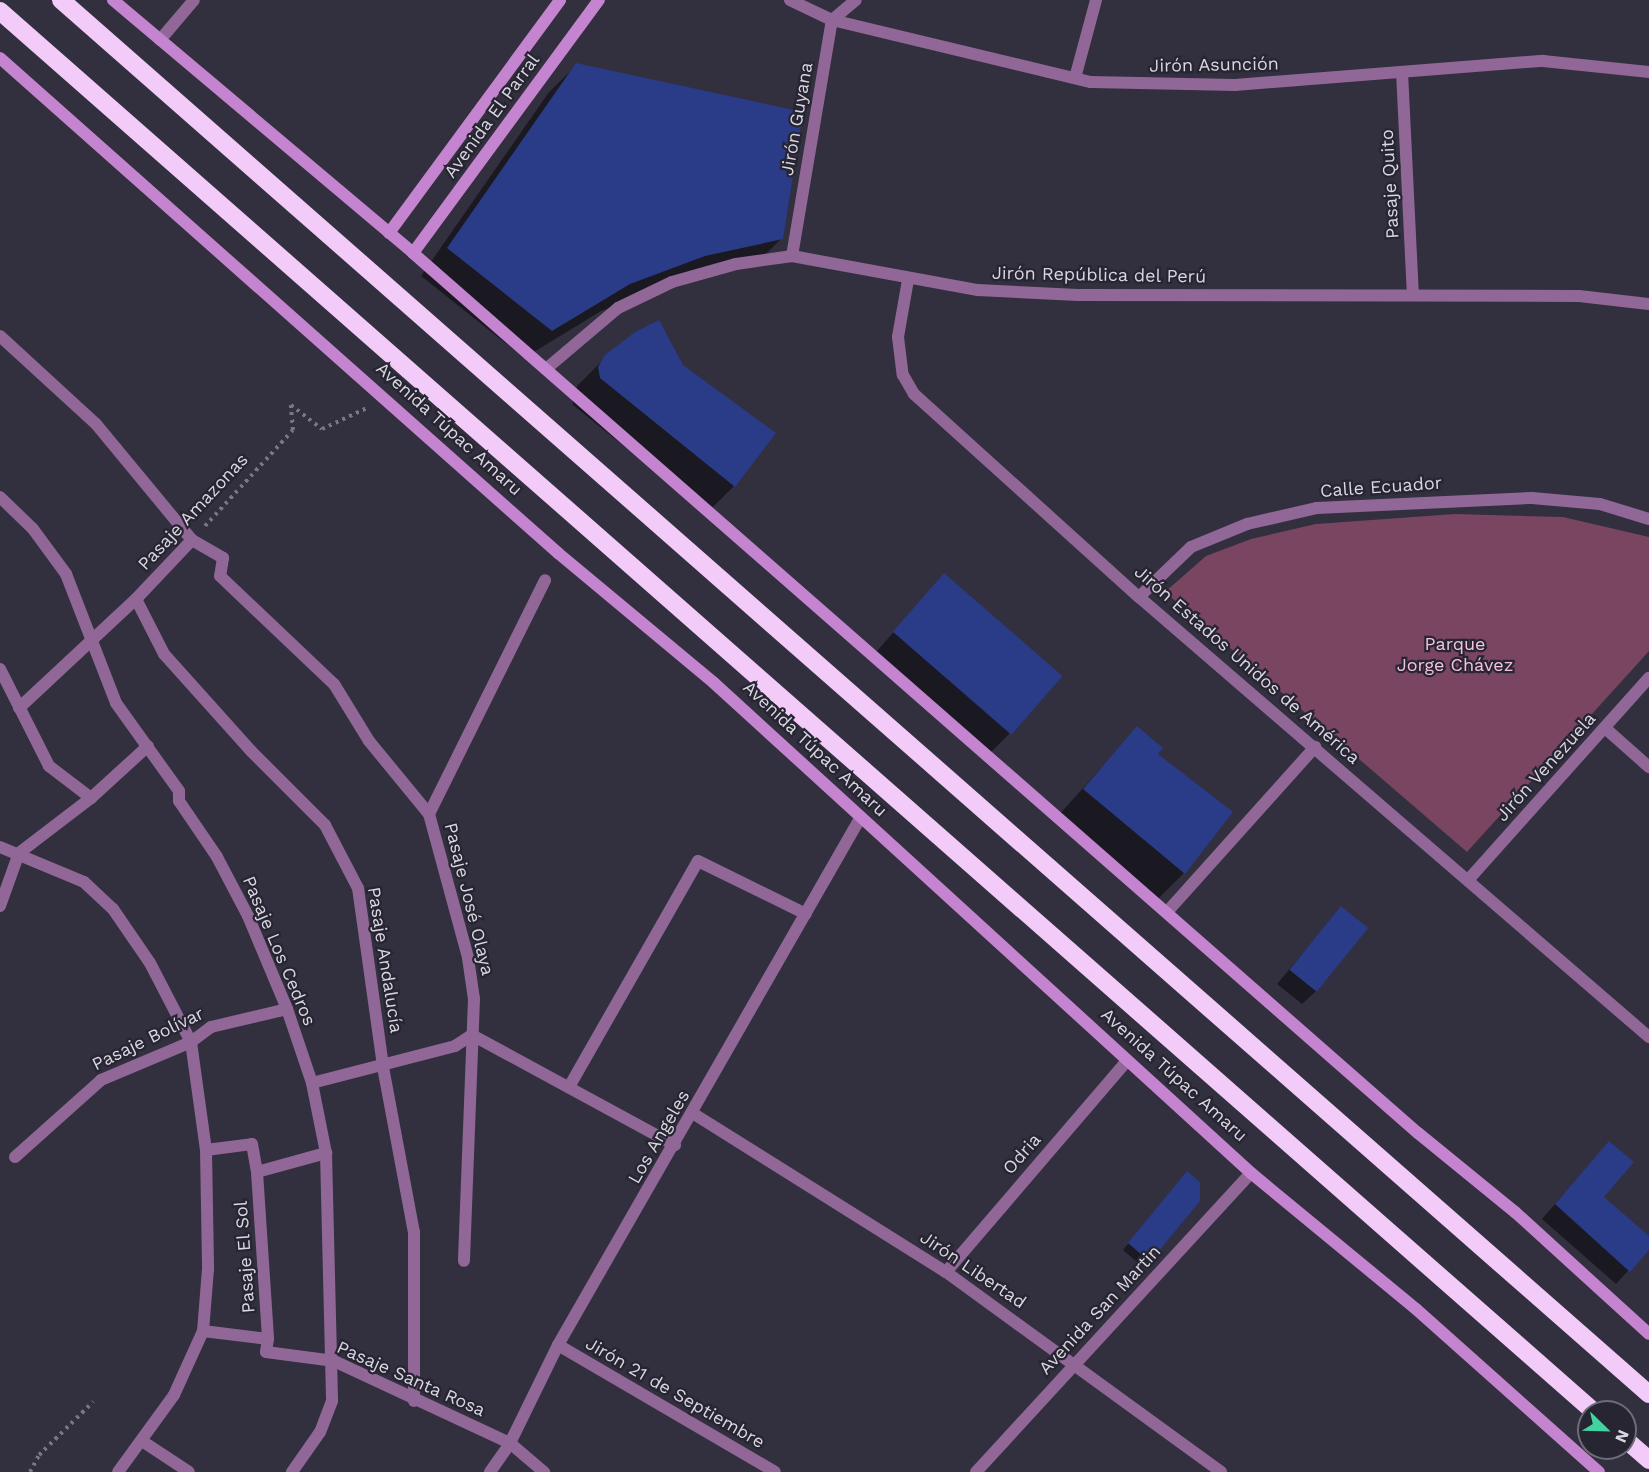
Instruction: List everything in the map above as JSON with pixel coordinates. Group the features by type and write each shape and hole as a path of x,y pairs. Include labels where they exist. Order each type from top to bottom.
{"highway":[{"path":"61,0 1649,1394"},
{"name":"Avenida Túpac Amaru","path":"0,11 1580,1400"},
{"path":"1637,1450 1649,1460"}],"main road":[{"path":"113,0 413,253 1418,1133 1515,1212 1649,1334"},
{"name":"Avenida El Parral","path":"389,233 560,0"},
{"name":"Avenida El Parral","path":"413,253 599,0"},
{"name":"Avenida Túpac Amaru","path":"0,58 566,561 714,683 859,820 1251,1173 1416,1309 1599,1472"}],"street":[{"path":"160,40 194,0"},
{"name":"Jirón Asunción","path":"790,0 832,20 1075,78 1170,86 1235,85 1543,61 1649,72"},
{"path":"832,20 856,0"},
{"path":"1075,78 1096,0"},
{"name":"Jirón Guyana","path":"792,256 832,20"},
{"name":"Pasaje Quito","path":"1402,72 1413,294"},
{"name":"Jirón República del Perú","path":"546,369 618,308 672,282 736,264 792,256 853,265 908,280 978,290 1078,296 1413,294 1579,296 1649,304"},
{"name":"Jirón Estados Unidos de América","path":"908,280 898,337 903,375 914,393 1139,597 1469,879 1649,1037"},
{"path":"0,336 96,424 192,540 223,558 220,576 334,684 369,741 429,814"},
{"name":"Pasaje Los Cedros","path":"0,497 33,529 66,574 116,703 179,791 179,801 217,857 248,916 287,1009 312,1083 326,1154 334,1361 332,1401 320,1432 292,1472"},
{"name":"Calle Ecuador","path":"1139,597 1191,547 1247,524 1317,508 1532,498 1600,504 1649,519"},
{"name":"Pasaje Amazonas","path":"19,708 93,641 192,540"},
{"name":"Pasaje José Olaya","path":"464,1261 474,999 468,958 429,814 545,580"},
{"name":"Pasaje Andalucía","path":"136,599 164,654 251,751 325,825 358,888 383,1067 414,1232 414,1401"},
{"path":"0,669 49,765 91,798"},
{"name":"Jirón Venezuela","path":"1469,879 1649,678"},
{"path":"1605,728 1649,766"},
{"path":"0,906 19,853 91,798 148,746"},
{"path":"1167,912 1314,747"},
{"name":"Los Angeles","path":"490,1472 510,1443 558,1345 694,1114 859,820"},
{"path":"0,848 19,853 84,882 112,909 150,963 191,1042 206,1150 208,1269 202,1331 174,1395 118,1472"},
{"path":"569,1087 698,861 806,914"},
{"name":"Pasaje Bolívar","path":"15,1157 101,1080 191,1042 212,1027 287,1009"},
{"path":"312,1083 383,1067 455,1046 472,1035 675,1145"},
{"name":"Odria","path":"946,1272 1127,1061"},
{"name":"Jirón Libertad","path":"694,1114 946,1272 1076,1364 1221,1472"},
{"name":"Pasaje El Sol","path":"206,1150 252,1144 257,1172 268,1339"},
{"path":"257,1172 326,1154"},
{"name":"Avenida San Martin","path":"976,1472 1251,1173"},
{"path":"202,1331 268,1339"},
{"name":"Pasaje Santa Rosa","path":"268,1339 266,1352 334,1361 414,1401 510,1443 544,1472"},
{"name":"Jirón 21 de Septiembre","path":"558,1345 775,1472"},
{"path":"142,1441 189,1472"}],"path":[{"name":"Pasaje Amazonas","path":"192,540 293,430 291,405 322,429 384,399"},
{"path":"30,1472 39,1455 93,1402"}],"green space":[{"name":"Parque Jorge Chávez","path":"1455,514 1563,517 1649,537 1649,651 1467,852 1165,592 1206,556 1251,539 1316,524"}],"building":[{"path":"576,63 803,112 783,239 705,256 630,284 552,331 447,248"},
{"path":"659,320 683,365 776,433 735,487 600,378 598,367 605,355 635,332"},
{"path":"944,573 1062,676 1011,735 893,632"},
{"path":"1137,726 1163,748 1158,754 1233,812 1185,874 1083,789"},
{"path":"1341,906 1368,928 1317,992 1289,970"},
{"path":"1609,1141 1634,1162 1604,1197 1649,1236 1649,1250 1630,1272 1555,1204"},
{"path":"1187,1171 1200,1182 1200,1201 1150,1262 1128,1243"}]}
